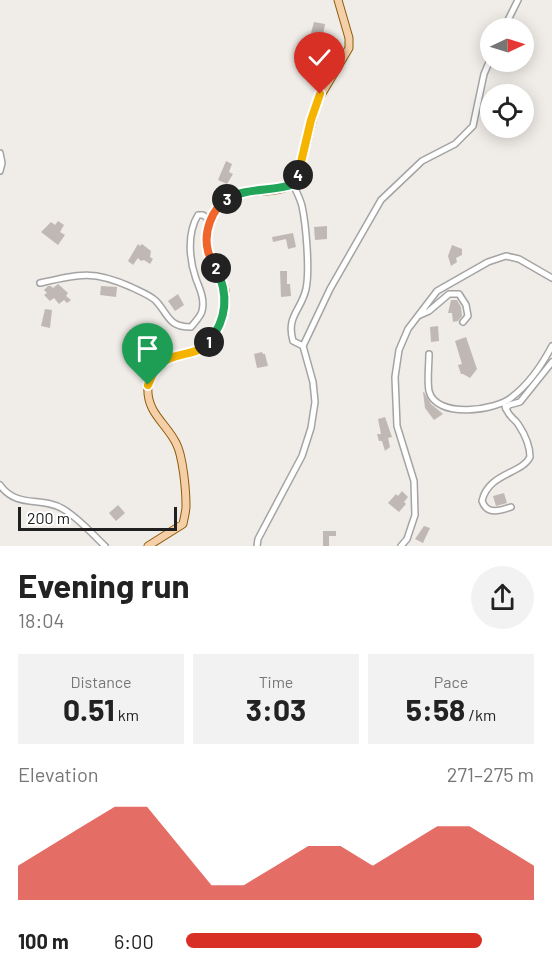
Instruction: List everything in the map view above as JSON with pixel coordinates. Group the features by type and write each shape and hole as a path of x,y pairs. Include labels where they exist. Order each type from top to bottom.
{"main road":[{"path":"148,546 183,524 186,508 180,452 176,442 157,418 148,399 148,385 160,364 173,357 197,351 207,345 215,334 225,306 225,292 208,251 206,238 210,220 219,204 234,195 282,189 294,184 300,171 316,102 349,48 349,38 338,0"}],"street":[{"path":"509,18 518,0"},
{"path":"257,546 258,538 302,456 311,428 315,402 313,382 303,346 330,289 381,200 422,161 454,144 473,126 485,72"},
{"path":"0,153 2,164 0,171"},
{"path":"294,184 302,205 307,285 304,299 291,320 290,331 292,341 303,346"},
{"path":"40,283 79,274 98,274 141,291 155,300 174,324 191,327 202,312 201,290 192,264 190,245 192,224 198,215 203,215 210,220"},
{"path":"401,546 407,539 415,515 414,481 397,426 394,377 399,350 408,329 437,291 488,262 506,256 519,259 552,279"},
{"path":"418,316 429,311 449,294 459,294 466,306 468,316 462,322"},
{"path":"429,354 429,392 435,401 446,408 461,410 493,407 511,399 543,364 552,346"},
{"path":"506,409 509,405 520,402 552,362"},
{"path":"503,402 511,419 517,423 527,441 530,457 527,463 498,478 487,489 482,501 484,506 491,511 511,507"},
{"path":"0,485 5,493 19,500 61,508 105,546"}],"building":[{"path":"314,22 325,24 323,35 311,33"},
{"path":"226,161 232,164 229,172 233,174 227,184 218,180"},
{"path":"58,221 64,225 60,232 65,235 58,245 41,232 51,222 55,225"},
{"path":"327,226 327,239 315,240 314,227"},
{"path":"293,233 296,247 288,249 286,239 273,242 272,237"},
{"path":"138,244 140,246 142,244 151,251 150,257 153,259 150,264 138,258 133,265 128,261"},
{"path":"452,245 462,249 462,255 456,258 457,262 451,266 448,256"},
{"path":"280,271 287,271 287,284 290,284 291,296 281,297"},
{"path":"58,284 68,293 66,296 71,300 67,303 64,300 59,304 54,298 50,301 44,295 47,293 44,290 48,286 53,288"},
{"path":"101,286 117,287 116,297 100,295"},
{"path":"178,294 184,305 175,311 168,301"},
{"path":"451,300 457,300 461,307 462,316 458,321 453,322 452,313 448,313"},
{"path":"45,309 52,310 50,328 41,326"},
{"path":"438,326 439,341 431,342 430,327"},
{"path":"466,337 477,369 470,378 461,374 458,365 462,364 455,341"},
{"path":"262,352 265,354 268,366 257,368 254,354"},
{"path":"423,392 431,404 443,414 434,420 425,408"},
{"path":"385,417 392,437 388,438 390,447 385,451 377,434 381,434 378,419"},
{"path":"402,491 408,497 404,502 406,504 399,512 388,503"},
{"path":"504,493 507,503 496,506 493,496"},
{"path":"118,505 125,513 116,521 109,513"},
{"path":"424,526 430,528 423,543 415,539"},
{"path":"323,531 336,531 336,536 329,536 329,546 323,546"}],"route":[{"path":"148,385 160,364 173,357 197,351 207,345 215,334 225,306 225,292 208,251 206,238 210,220 219,204 234,195 282,189 294,184 298,178 311,120 320,94"}]}
